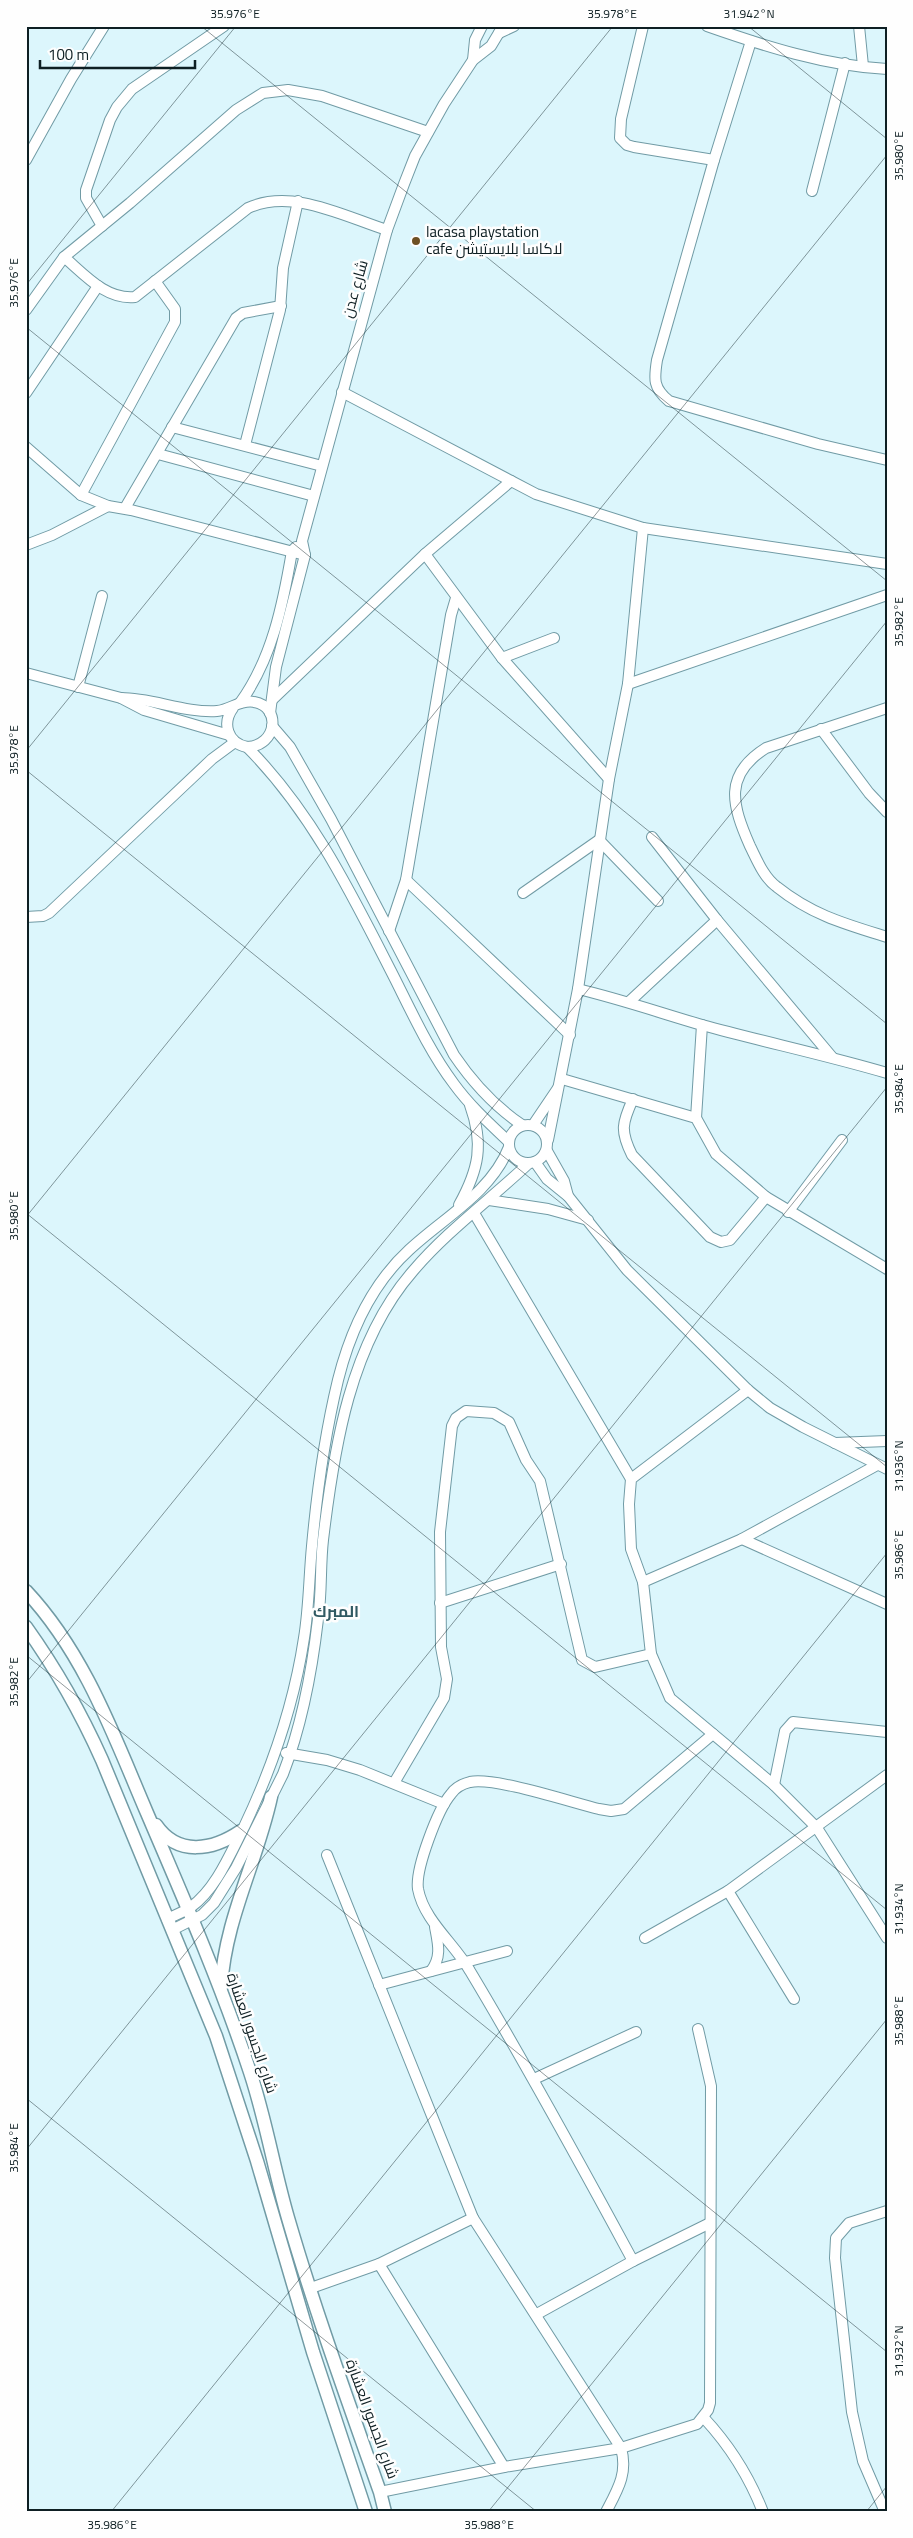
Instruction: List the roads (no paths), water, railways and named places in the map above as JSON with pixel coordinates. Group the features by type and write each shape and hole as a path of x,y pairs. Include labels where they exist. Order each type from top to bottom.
{"main road":[{"name":"شارع الجسور العشارة","path":"26,1591 51,1621 88,1680 110,1725 191,1914 251,2075 288,2218 330,2352 380,2492 385,2512"},
{"path":"26,1627 83,1719 131,1826 204,2004 257,2161 296,2300 366,2512"},
{"path":"221,1992 228,1934 260,1844 271,1797"},
{"path":"147,1813 161,1832 189,1846 216,1846 241,1831"}],"street":[{"path":"26,160 71,79 104,26"},
{"path":"102,226 86,198 86,190 110,120 117,107 132,89 224,26"},
{"name":"شارع عدن","path":"473,60 475,40 482,26"},
{"path":"501,30 514,26"},
{"path":"643,26 621,119 620,138 634,147 714,160"},
{"path":"707,26 750,42 845,63 887,68"},
{"path":"858,26 863,66"},
{"name":"شارع عدن","path":"270,713 282,638 305,556 302,541 387,230 411,166 428,132 473,60 491,46 501,30"},
{"path":"750,42 657,360 654,378 655,386 669,401 818,444 887,460"},
{"path":"812,191 845,63"},
{"path":"26,310 64,257 236,110 262,93 288,90 322,96 428,132"},
{"path":"64,257 98,286 114,296 123,298 135,296 248,208 262,202 276,200 298,201 387,230"},
{"path":"245,445 281,306 283,268 298,201"},
{"path":"81,495 175,322 175,309 155,281"},
{"path":"26,393 98,286"},
{"path":"125,508 236,318 243,313 281,306"},
{"path":"342,392 536,494 643,528 887,564"},
{"path":"172,427 322,466"},
{"path":"26,447 81,495 108,506 125,508 305,556"},
{"path":"158,454 314,496"},
{"path":"272,700 425,554 511,481"},
{"path":"26,545 52,535 108,506"},
{"path":"170,1924 191,1914 209,1910 221,1893 271,1797 290,1755 302,1712 316,1640 323,1540 340,1435 362,1356 392,1301 412,1271 474,1213 546,1151 570,1035 609,779 628,684 643,528"},
{"path":"232,739 227,720 262,668 277,621 292,551 302,541"},
{"path":"425,554 502,658 609,779"},
{"path":"628,684 887,595"},
{"path":"78,687 102,596"},
{"path":"389,931 406,880 451,615 456,598"},
{"path":"502,658 554,638"},
{"path":"26,673 121,698 217,711 257,702 270,713 272,726 290,747 331,819 440,1030 470,1079 506,1114 522,1125 533,1125 542,1130 548,1140"},
{"path":"121,698 144,710 232,739 247,747 269,769 318,836 346,883 421,1031 454,1084 468,1102 509,1144 519,1160 532,1163 547,1179 568,1196 627,1270 748,1390 770,1408 882,1467"},
{"path":"887,708 766,748 750,758 740,774 734,789 735,806 759,865 775,886 828,919 887,937"},
{"path":"247,747 264,742 272,726"},
{"path":"821,730 869,793 887,812"},
{"path":"26,917 43,916 49,913 232,739"},
{"path":"652,836 717,920 832,1056"},
{"path":"522,892 600,840"},
{"path":"600,840 658,901"},
{"path":"406,880 570,1035"},
{"path":"630,1002 717,920"},
{"path":"578,989 630,1002 702,1025 832,1056 887,1073"},
{"path":"702,1025 696,1118 716,1154 766,1197 788,1212 887,1269"},
{"path":"561,1082 696,1118"},
{"path":"533,1125 561,1082"},
{"path":"633,1100 622,1128 624,1140 632,1155 710,1237 721,1242 730,1240 766,1197"},
{"path":"456,1210 468,1189 478,1153 477,1128 468,1102"},
{"path":"191,1914 213,1883 241,1831 277,1750 292,1700 304,1640 315,1514 332,1410 353,1333 381,1282 408,1251 485,1185 502,1164 513,1132 522,1125"},
{"path":"788,1212 842,1140"},
{"path":"546,1151 564,1181 568,1196"},
{"path":"489,1200 548,1209 588,1220"},
{"path":"474,1213 631,1478 629,1504 631,1549 643,1582 651,1654 670,1698 774,1785 817,1828 887,1938"},
{"path":"631,1478 748,1390"},
{"path":"394,1783 444,1698 447,1679 441,1647 440,1532 452,1426 456,1418 466,1411 494,1413 509,1422 526,1460 540,1481 582,1660 595,1668 651,1654"},
{"path":"834,1443 887,1441"},
{"path":"643,1582 742,1538 882,1467"},
{"path":"742,1538 887,1604"},
{"path":"440,1603 561,1564"},
{"path":"774,1785 784,1730 793,1722 887,1732"},
{"path":"633,2261 534,2079 466,1963 459,1952 435,1926 418,1891 418,1879 420,1866 444,1804 452,1792 461,1785 481,1782 502,1785 598,1810 624,1809 713,1734"},
{"path":"277,1750 290,1755 327,1760 394,1783 444,1804"},
{"path":"644,1938 728,1891 817,1828 887,1775"},
{"path":"327,1855 473,2218 537,2314 621,2448 624,2460 622,2480 606,2512"},
{"path":"728,1891 794,1999"},
{"path":"431,1971 439,1953 435,1926"},
{"path":"379,1985 507,1951"},
{"path":"380,2492 504,2467 621,2448 689,2427 704,2418 710,2403 711,2086 698,2029"},
{"path":"534,2079 636,2032"},
{"path":"885,2512 863,2461 852,2412 835,2258 836,2238 849,2223 887,2211"},
{"path":"311,2288 379,2264 473,2218"},
{"path":"537,2314 633,2261 710,2223"},
{"path":"379,2264 504,2467"},
{"path":"704,2418 724,2439 744,2469 763,2512"}],"place":[{"name":"lacasa playstation cafe لاكاسا بلايستيشن","path":"416,241"}],"district":[{"name":"المبرك","path":"336,1611"}]}
